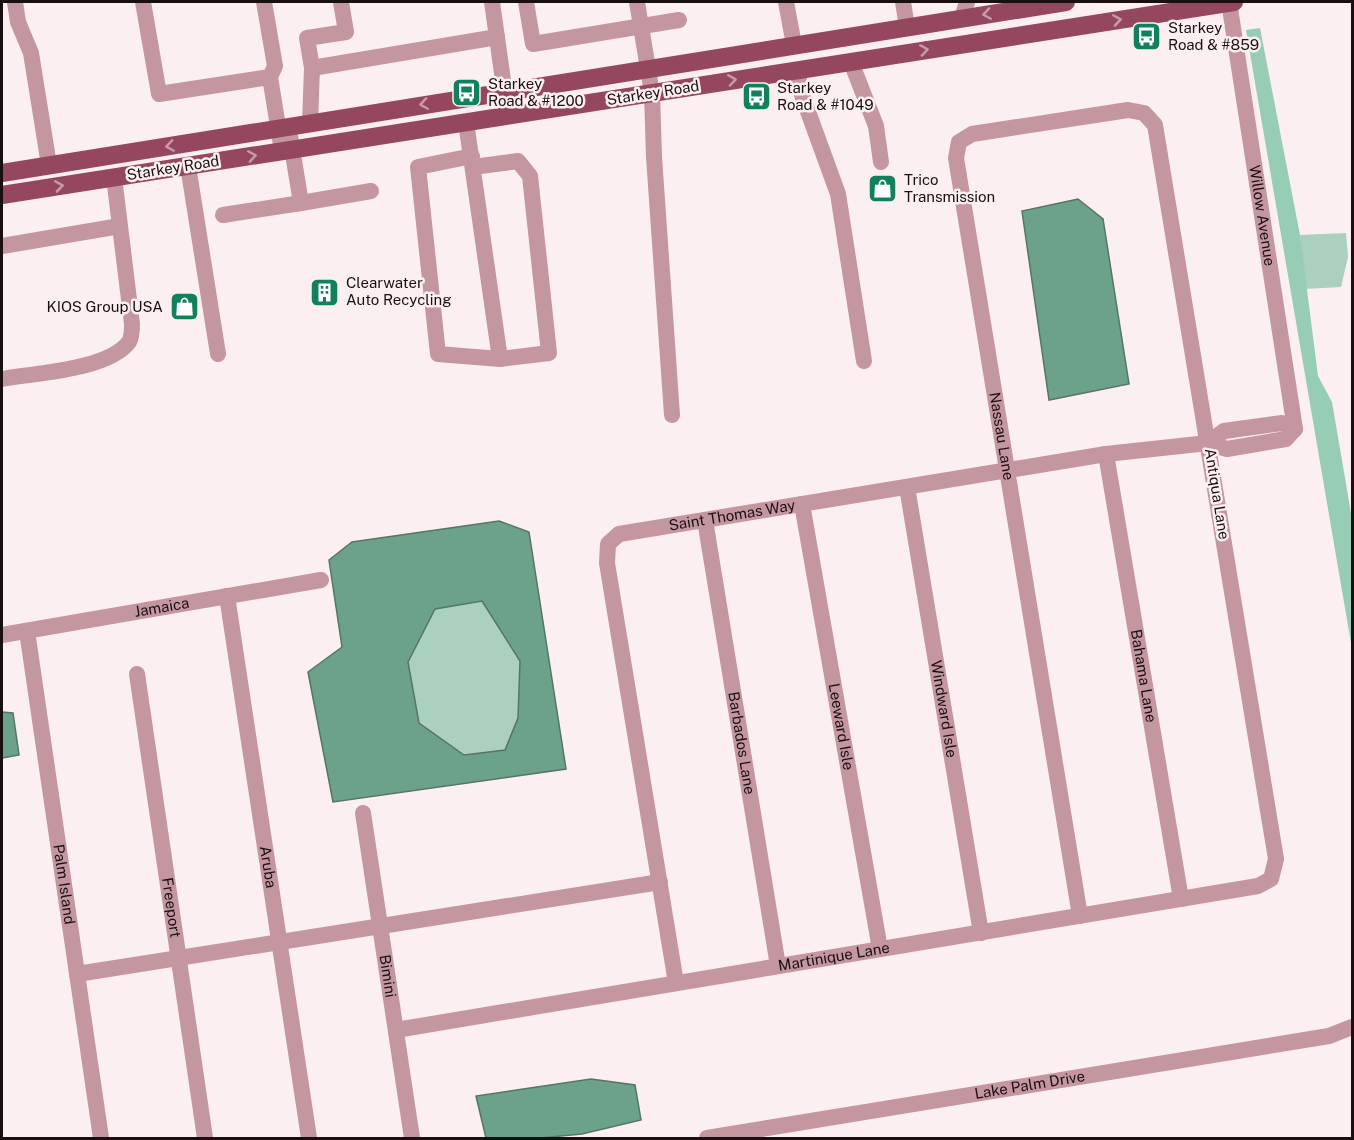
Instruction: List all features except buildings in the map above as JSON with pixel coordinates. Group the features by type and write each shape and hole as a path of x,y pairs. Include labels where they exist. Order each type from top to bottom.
{"main road":[{"name":"Starkey Road","path":"2,173 907,27 964,10 1066,2"},
{"name":"Starkey Road","path":"2,195 1234,2"}],"street":[{"path":"15,2 18,22 31,53 49,165"},
{"path":"143,2 159,94 270,77"},
{"path":"264,2 275,66 270,77 301,203"},
{"path":"310,123 312,69 307,38 346,32 341,2"},
{"path":"492,2 508,116"},
{"path":"526,2 533,44 679,21"},
{"path":"637,2 652,93 654,157 672,416"},
{"path":"786,2 794,45"},
{"path":"903,2 907,27"},
{"name":"Willow Avenue","path":"1229,2 1295,429"},
{"path":"312,69 497,37"},
{"path":"851,62 876,126 881,162"},
{"path":"797,70 802,95 838,194 864,361"},
{"name":"Nassau Lane","path":"1080,916 956,158 959,142 972,134 1128,110 1144,113"},
{"name":"Antiqua Lane","path":"1144,113 1155,125 1208,443 1276,859 1271,879"},
{"path":"466,122 500,359"},
{"path":"518,161 530,176 549,353 500,359 438,354 418,167 472,162 518,161"},
{"path":"188,166 218,354"},
{"path":"2,379 100,362 119,352 131,340 132,324 114,177"},
{"path":"223,214 371,191"},
{"path":"2,246 120,226"},
{"name":"Saint Thomas Way","path":"676,983 607,563 608,544 619,534 1106,454 1208,443 1224,431 1282,423 1295,429"},
{"name":"Bahama Lane","path":"1106,454 1180,899"},
{"name":"Windward Isle","path":"907,487 981,933"},
{"name":"Leeward Isle","path":"802,504 880,950"},
{"name":"Barbados Lane","path":"705,520 778,966"},
{"name":"Jamaica","path":"2,634 321,580"},
{"name":"Aruba","path":"227,596 309,1138"},
{"name":"Palm Island","path":"27,630 101,1138"},
{"name":"Freeport","path":"137,674 205,1138"},
{"name":"Bimini","path":"363,813 412,1138"},
{"name":"Martinique Lane","path":"396,1030 1258,886 1271,879"},
{"path":"77,974 660,882"},
{"name":"Lake Palm Drive","path":"707,1138 1329,1036 1353,1027"}],"shaded area":[{"path":"1260,28 1300,235 1318,376 1332,402 1352,519 1352,649 1246,30"},
{"path":"1078,199 1103,219 1129,384 1049,400 1022,211"},
{"path":"1346,233 1348,257 1341,287 1305,289 1300,235"},
{"path":"499,521 529,532 566,769 333,802 308,672 342,647 329,560 352,542","holes":["482,601 520,661 518,718 505,750 464,755 419,723 408,662 435,609"]},
{"path":"482,601 520,660 518,718 505,750 464,755 419,723 408,662 435,609"},
{"path":"2,712 13,713 19,755 2,758"},
{"path":"591,1079 635,1085 641,1120 582,1134 540,1138 486,1138 476,1096"}],"place":[{"name":"Starkey Road & #859","path":"1147,37"},
{"name":"Starkey Road & #1200","path":"467,93"},
{"name":"Starkey Road & #1049","path":"756,97"},
{"name":"Trico Transmission","path":"883,189"},
{"name":"Clearwater Auto Recycling","path":"325,292"},
{"name":"KIOS Group USA","path":"184,307"}]}
